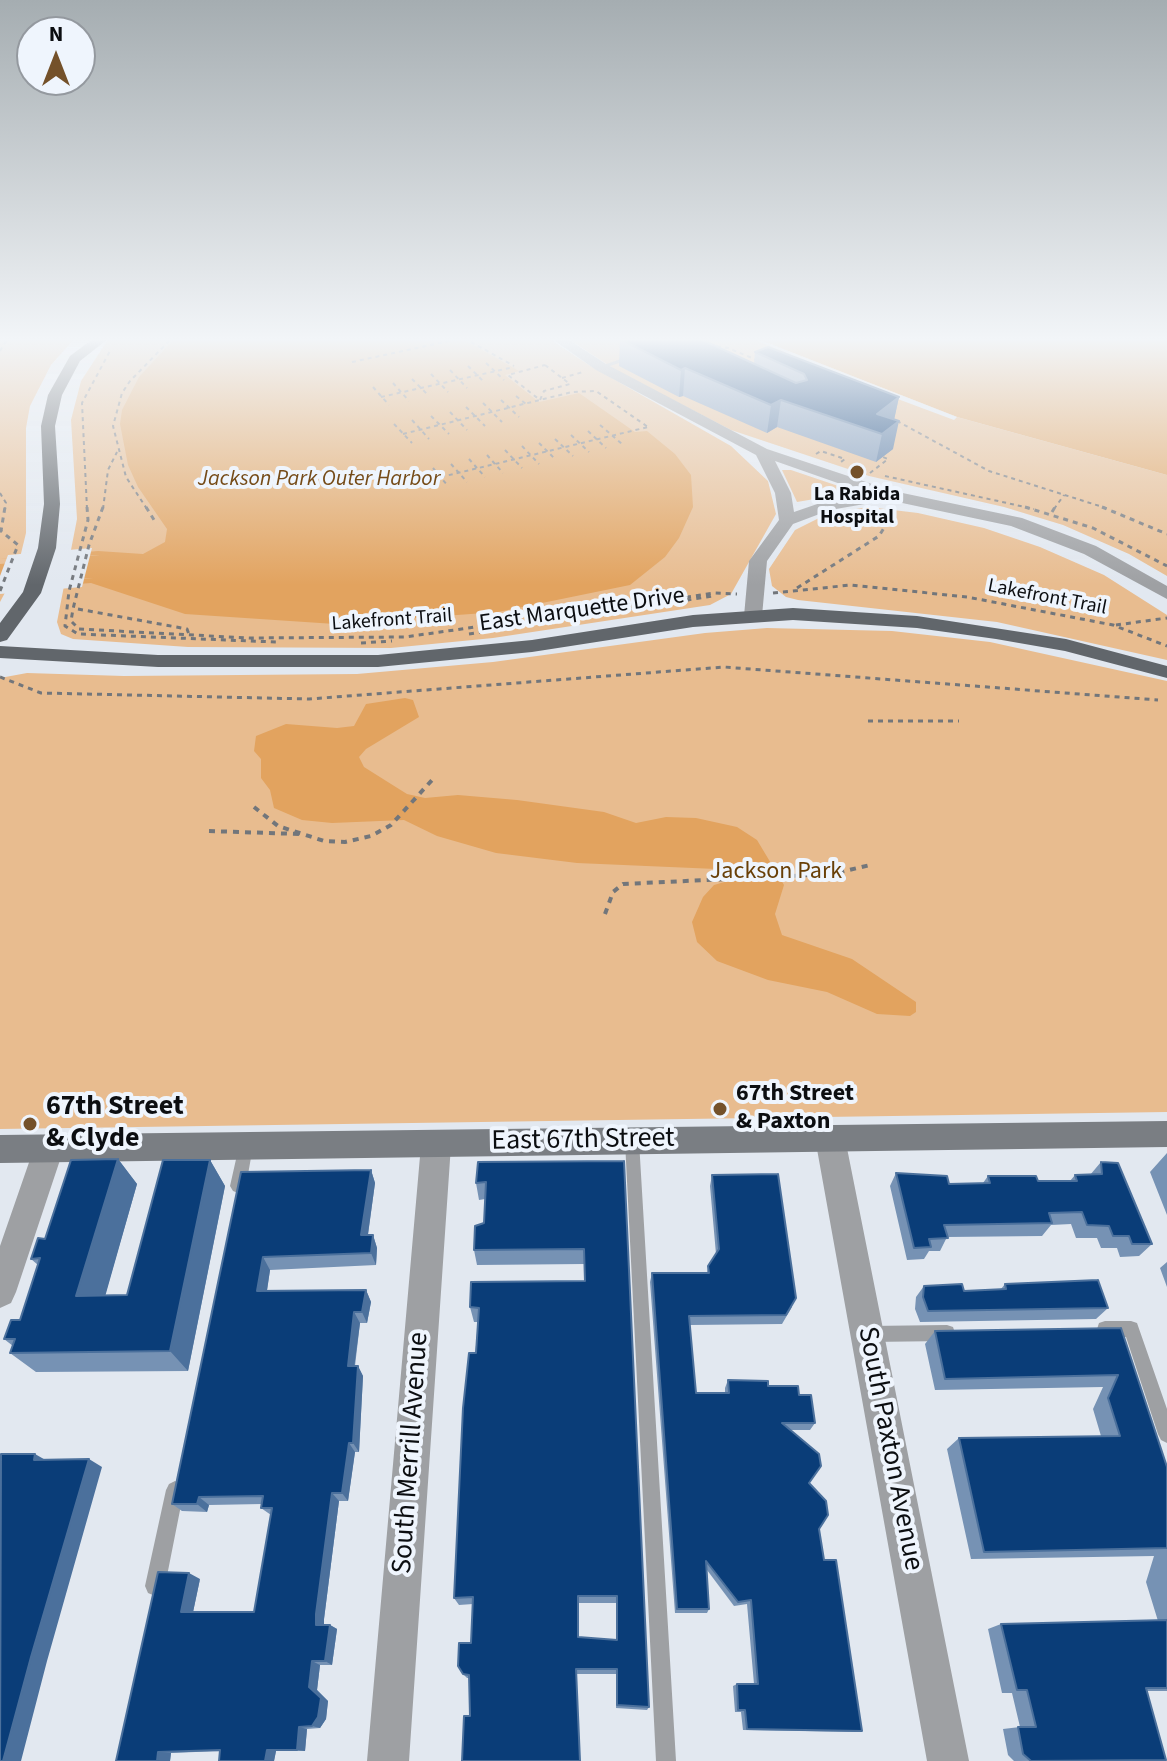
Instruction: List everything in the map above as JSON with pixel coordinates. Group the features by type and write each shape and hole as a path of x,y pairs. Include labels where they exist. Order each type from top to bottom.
{"main road":[{"path":"0,636 32,593 47,548 52,504 50,420"},
{"name":"East Marquette Drive","path":"0,652 187,662 378,661 502,649 680,623 753,616 839,616 917,622 1066,645 1167,672"}],"street":[{"path":"702,420 762,452 889,495 976,512 1029,527 1113,561 1167,594"},
{"path":"762,452 783,493 787,520"},
{"path":"753,616 758,561 787,520 826,506 889,495"},
{"name":"East 67th Street","path":"0,1149 1167,1134"},
{"name":"South Paxton Avenue","path":"830,1138 948,1761"},
{"name":"South Merrill Avenue","path":"388,1761 436,1145"},
{"path":"0,1292 49,1148"}],"lane":[{"path":"632,1141 666,1761"},
{"path":"233,1209 246,1146"},
{"path":"1086,1330 1131,1329 1167,1434"},
{"path":"867,1334 964,1332"},
{"path":"151,1608 179,1470"}],"path":[{"name":"Lakefront Trail","path":"81,420 88,520 69,591 65,626 72,632 319,643 403,641 509,629 728,594"},
{"name":"Lakefront Trail","path":"115,420 117,452 108,470 103,511 89,545 71,621 79,629 190,638"},
{"path":"412,420 429,439"},
{"path":"435,420 449,434"},
{"path":"403,434 462,420"},
{"path":"479,420 485,426"},
{"path":"441,477 648,427 638,420"},
{"path":"896,420 989,471 1167,534"},
{"path":"459,421 467,430"},
{"path":"890,430 900,422"},
{"path":"394,424 412,443"},
{"path":"600,425 622,444"},
{"path":"588,431 606,448"},
{"path":"571,435 589,452"},
{"path":"555,439 573,456"},
{"path":"539,443 556,460"},
{"path":"522,446 539,464"},
{"path":"505,450 522,468"},
{"path":"814,456 821,451 845,459 840,464"},
{"path":"117,452 126,477 156,523"},
{"path":"835,453 838,457"},
{"path":"487,455 503,473"},
{"path":"870,473 888,459 883,457"},
{"path":"469,459 485,477"},
{"path":"877,461 882,463"},
{"path":"451,464 467,482"},
{"path":"433,468 448,486"},
{"path":"0,493 6,503 1,531 14,539 16,551 0,591"},
{"path":"1051,513 1064,495"},
{"name":"Lakefront Trail","path":"875,507 883,522 879,536 810,583 779,593 851,585 1031,607 1113,625 1167,646"},
{"path":"78,609 187,629 190,638"},
{"path":"1113,625 1167,618"},
{"path":"0,677 41,693 309,699 724,667 1158,700"},
{"path":"868,721 959,721"},
{"path":"254,807 278,826 324,841 345,842 371,836 391,825 433,779"},
{"path":"209,831 304,834"},
{"path":"605,914 613,892 623,884 832,874 870,865"}],"green space":[{"path":"0,420 27,420 26,533 17,570 0,602"},
{"name":"Jackson Park Outer Harbor","path":"71,420 686,420 731,446 768,481 776,514 731,594 710,605 493,638 391,648 188,647 73,639 61,634 57,622 77,519"},
{"path":"712,420 969,420 1167,475 1167,576 1129,554 1063,525 1004,507 869,476 731,430"},
{"path":"782,470 791,470 856,492 797,502"},
{"path":"868,507 918,513 984,528 1040,547 1104,575 1167,615 1167,660 997,622 798,600 786,597 772,586 769,569 795,530 827,514"},
{"name":"Jackson Park","path":"767,628 892,631 990,642 1167,681 1167,1112 0,1129 0,678 27,673 124,676 357,674 493,662 705,633"}],"water":[{"name":"Jackson Park Outer Harbor","path":"121,420 618,420 635,432 647,431 675,454 691,475 693,507 679,538 665,557 630,585 498,612 335,624 185,614 91,583 0,590 0,587 93,578 0,582 0,564 100,555 0,559 98,551 143,554 165,542 167,529 138,487 128,465"},
{"path":"969,420 1167,420 1167,475"},
{"path":"405,698 413,700 419,717 366,749 359,757 364,767 407,794 425,798 458,795 517,800 604,812 636,823 666,817 696,818 737,827 757,840 784,885 775,914 782,935 852,959 916,1002 916,1012 910,1016 877,1014 827,992 768,980 717,961 697,942 692,922 703,897 714,885 735,879 732,873 716,869 577,863 496,853 437,836 404,820 332,823 302,820 274,808 270,790 261,778 261,759 254,751 256,736 286,724 337,728 354,726 366,704"}],"pier":[{"path":"92,548 82,587 0,594 0,576 8,555"}],"building":[{"path":"841,420 899,421 882,434"},
{"path":"118,1159 76,1296 127,1295 163,1160 210,1160 170,1351 10,1353 15,1339 4,1339 11,1320 20,1320 40,1258 31,1259 38,1238 45,1239 71,1160"},
{"path":"624,1161 649,1707 617,1705 617,1669 576,1669 580,1761 462,1761 464,1716 470,1716 469,1675 463,1674 458,1666 459,1643 471,1643 473,1597 454,1598 463,1408 469,1353 476,1353 479,1308 470,1307 471,1282 585,1281 584,1249 474,1250 475,1226 484,1223 486,1182 476,1183 478,1162","holes":["578,1596 617,1596 617,1640 578,1637"]},
{"path":"1101,1162 1118,1163 1152,1244 1132,1244 1129,1236 1113,1236 1109,1226 1087,1225 1082,1212 1049,1213 1052,1223 944,1225 948,1238 929,1239 931,1247 914,1248 896,1173 947,1176 949,1184 990,1183 988,1176 1036,1176 1038,1181 1077,1181 1075,1175 1102,1174"},
{"path":"371,1170 361,1235 373,1235 371,1253 263,1257 257,1291 366,1290 362,1312 354,1312 348,1366 358,1366 353,1443 349,1443 342,1493 332,1493 316,1614 316,1625 330,1625 325,1661 312,1661 309,1687 321,1698 318,1717 312,1726 299,1727 297,1750 267,1750 265,1761 219,1761 220,1750 158,1752 157,1761 116,1761 158,1572 189,1573 181,1612 254,1612 272,1508 261,1508 263,1496 199,1497 197,1504 172,1504 241,1172"},
{"path":"778,1174 796,1298 786,1315 689,1316 696,1393 729,1393 728,1380 768,1381 768,1386 798,1386 799,1395 811,1395 815,1423 782,1423 819,1454 821,1466 809,1483 826,1501 828,1515 819,1529 824,1560 836,1560 862,1731 747,1729 745,1710 738,1710 737,1684 758,1684 751,1600 738,1602 706,1561 709,1609 677,1609 652,1273 709,1273 708,1266 719,1249 712,1175"},
{"path":"1098,1280 1108,1308 928,1311 923,1297 924,1286 962,1284 964,1291 1006,1289 1005,1284"},
{"path":"1121,1328 1167,1467 1167,1548 984,1552 959,1438 1120,1436 1108,1398 1118,1375 945,1379 935,1331"},
{"path":"1,1454 35,1454 34,1460 89,1459 3,1761 0,1761"},
{"path":"1167,1620 1167,1688 1146,1688 1166,1760 1031,1761 1023,1754 1018,1727 1036,1727 1027,1690 1017,1690 1001,1624"}],"place":[{"name":"La Rabida Hospital","path":"857,472"},
{"name":"67th Street & Paxton","path":"720,1109"},
{"name":"67th Street & Clyde","path":"30,1124"}]}
